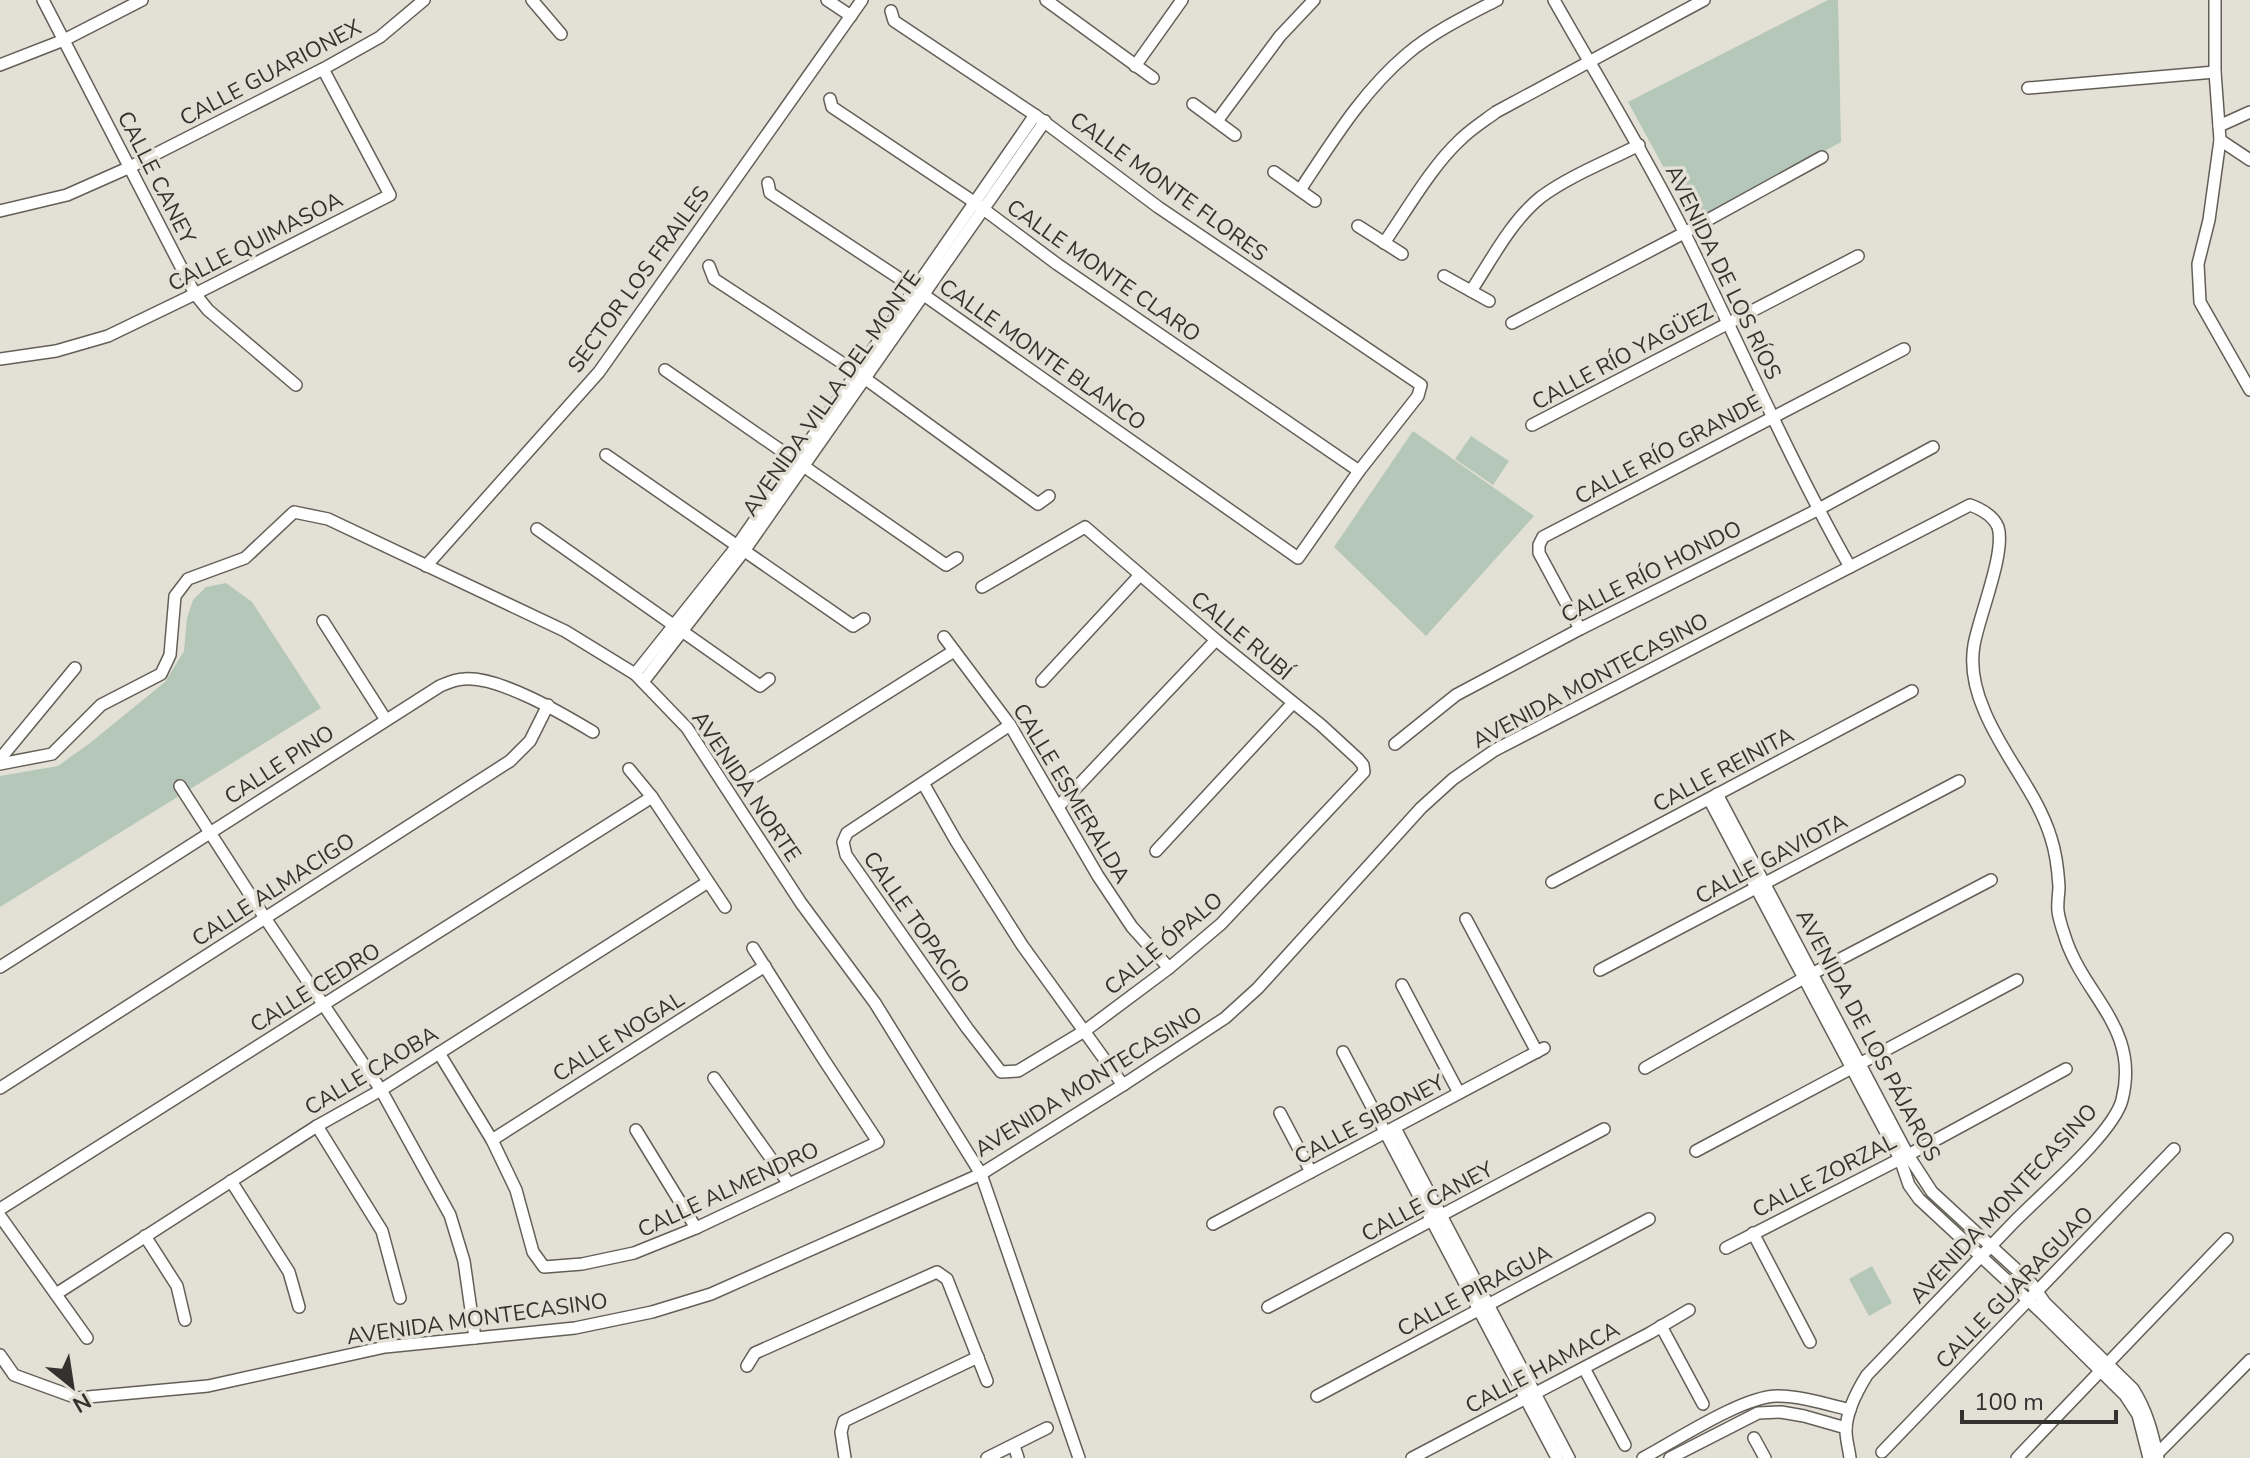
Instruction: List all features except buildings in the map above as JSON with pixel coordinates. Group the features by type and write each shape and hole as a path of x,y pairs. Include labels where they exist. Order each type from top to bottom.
{"street":[{"name":"CALLE CANEY","path":"43,0 195,294 208,310 296,385"},
{"path":"0,65 64,40 142,0"},
{"name":"CALLE GUARIONEX","path":"0,211 67,195 128,168 380,37 424,0"},
{"path":"532,0 561,34"},
{"path":"827,0 851,16"},
{"name":"SECTOR LOS FRAILES","path":"426,566 599,372 862,0"},
{"path":"1046,0 1153,78"},
{"path":"1135,66 1182,0"},
{"path":"1217,121 1280,36 1314,0"},
{"path":"1300,190 1346,121 1407,54 1438,32 1497,0"},
{"name":"AVENIDA DE LOS RÍOS","path":"1554,0 1639,145 1817,510 1850,567"},
{"path":"1384,243 1459,141 1496,112 1704,0"},
{"path":"2215,0 2215,72 2220,140 2209,220 2198,264 2200,302 2250,390"},
{"name":"CALLE MONTE FLORES","path":"891,11 894,21 1040,118 1158,207 1421,385 1418,396 1359,471"},
{"name":"CALLE QUIMASOA","path":"0,359 56,351 108,336 390,195 323,69"},
{"path":"2028,88 2215,72"},
{"name":"CALLE MONTE CLARO","path":"830,99 832,107 979,205 1057,264 1359,471"},
{"path":"1193,104 1235,135"},
{"path":"2219,126 2250,112"},
{"name":"AVENIDA VILLA DEL MONTE","path":"639,678 740,549 1040,118"},
{"path":"2220,140 2250,160"},
{"path":"1471,291 1519,219 1541,197 1639,145"},
{"path":"1512,323 1822,157"},
{"path":"1274,172 1315,201"},
{"name":"CALLE MONTE BLANCO","path":"768,183 770,193 919,292 1298,558 1359,471"},
{"path":"1358,226 1402,254"},
{"name":"CALLE RÍO YAGÜEZ","path":"1532,425 1858,256"},
{"path":"709,266 714,279 861,376 1038,504 1049,496"},
{"path":"1444,276 1489,301"},
{"name":"CALLE RÍO GRANDE","path":"1580,629 1539,553 1543,537 1904,349"},
{"path":"665,370 946,565 957,558"},
{"name":"CALLE RÍO HONDO","path":"1395,744 1456,695 1933,447"},
{"path":"606,455 853,626 864,619"},
{"name":"AVENIDA MONTECASINO","path":"0,1355 14,1375 77,1398 208,1386 385,1347 575,1328 652,1312 711,1294 981,1174 1225,1018 1258,988 1421,808 1453,779 1495,750 1970,505 1986,512 1998,527 1992,583 1974,647 1972,664 1975,687 1985,714 2043,817 2052,840 2059,886 2058,911 2067,942 2110,1016 2124,1049 2126,1079 2121,1104 2104,1130 2077,1161 1867,1375 1858,1388 1846,1428 1850,1458"},
{"name":"AVENIDA NORTE","path":"0,762 52,754 101,705 161,674 170,655 175,596 188,579 245,558 294,512 328,519 565,631 639,678 674,712 704,753 801,903 875,1003 981,1174 1079,1458"},
{"name":"CALLE RUBÍ","path":"982,587 1085,527 1292,704 1321,725 1363,765 1364,772 1360,778"},
{"path":"537,529 760,686 769,679"},
{"path":"1042,681 1140,575"},
{"path":"323,621 386,720"},
{"name":"CALLE ESMERALDA","path":"944,637 1010,725 1098,876 1132,927 1169,968"},
{"path":"1058,807 1216,640"},
{"path":"744,783 954,651"},
{"path":"0,762 75,668"},
{"name":"CALLE PINO","path":"0,967 440,686 462,678 482,679 548,705 593,732"},
{"name":"CALLE REINITA","path":"1552,882 1912,691"},
{"path":"1156,851 1292,704"},
{"name":"CALLE ALMACIGO","path":"0,1088 510,761 530,741 548,705"},
{"name":"CALLE TOPACIO","path":"1001,1072 940,991 843,848 847,833 1010,725"},
{"path":"629,769 652,797 725,907"},
{"name":"CALLE ÓPALO","path":"1001,1072 1018,1071 1086,1030 1169,968 1221,924 1360,778"},
{"name":"CALLE GAVIOTA","path":"1600,970 1959,781"},
{"path":"923,783 1022,945 1123,1085"},
{"path":"180,786 381,1090 450,1215 464,1261 475,1338"},
{"name":"AVENIDA DE LOS PÁJAROS","path":"1713,796 1904,1157 1932,1192 2031,1283 2033,1297"},
{"name":"CALLE CEDRO","path":"0,1209 652,797"},
{"path":"1645,1068 1808,976 1991,880"},
{"name":"CALLE CAOBA","path":"56,1294 317,1126 381,1090 708,882"},
{"name":"CALLE SIBONEY","path":"1213,1224 1540,1050 1466,919"},
{"path":"753,948 765,966"},
{"name":"CALLE ALMENDRO","path":"439,1053 492,1140 516,1190 533,1252 544,1267 582,1264 634,1253 696,1228 878,1142 765,966"},
{"name":"CALLE NOGAL","path":"492,1140 765,966"},
{"path":"1696,1151 2017,980"},
{"path":"1402,985 1459,1093"},
{"path":"1343,1052 1390,1130 1484,1307 1530,1396 1557,1458"},
{"name":"CALLE ZORZAL","path":"1726,1248 2066,1069"},
{"path":"714,1078 789,1184"},
{"path":"1280,1113 1311,1172"},
{"path":"317,1126 382,1231 400,1298"},
{"name":"CALLE CANEY","path":"1268,1307 1604,1129"},
{"path":"636,1130 696,1228"},
{"name":"CALLE GUARAGUAO","path":"1882,1452 2174,1149"},
{"name":"AVENIDA DE LOS PÁJAROS","path":"1904,1157 1909,1185 1919,1199 1982,1258 2033,1297 2104,1367 2138,1415 2154,1457"},
{"path":"231,1181 289,1272 299,1307"},
{"path":"0,1216 87,1338"},
{"name":"CALLE PIRAGUA","path":"1317,1396 1649,1219"},
{"path":"1753,1233 1810,1342"},
{"path":"145,1236 177,1286 185,1320"},
{"path":"2017,1458 2227,1239"},
{"path":"747,1366 755,1353 937,1272 947,1279 987,1381"},
{"name":"CALLE HAMACA","path":"1412,1458 1689,1310"},
{"path":"1661,1326 1703,1404"},
{"path":"845,1458 841,1432 844,1421 978,1357"},
{"path":"2154,1457 2250,1360"},
{"path":"1584,1368 1625,1445"},
{"path":"1530,1396 1569,1458"},
{"path":"1643,1458 1754,1399 1776,1396 1813,1400 1850,1410"},
{"path":"1670,1458 1758,1413 1793,1414 1846,1428"},
{"path":"1705,1424 1712,1436"},
{"path":"987,1458 1047,1428"},
{"path":"1679,1438 1686,1450"},
{"path":"1754,1438 1765,1458"},
{"path":"1014,1446 1018,1458"}],"green space":[{"path":"1828,0 1838,0 1841,142 1694,223 1628,102"},
{"path":"1413,431 1534,516 1426,636 1334,547"},
{"path":"1471,436 1509,461 1493,485 1455,459"},
{"path":"226,583 252,602 321,708 0,907 0,776 58,766 165,682 184,651 187,618 193,600 206,587"},
{"path":"1872,1266 1892,1303 1869,1316 1849,1279"}]}
